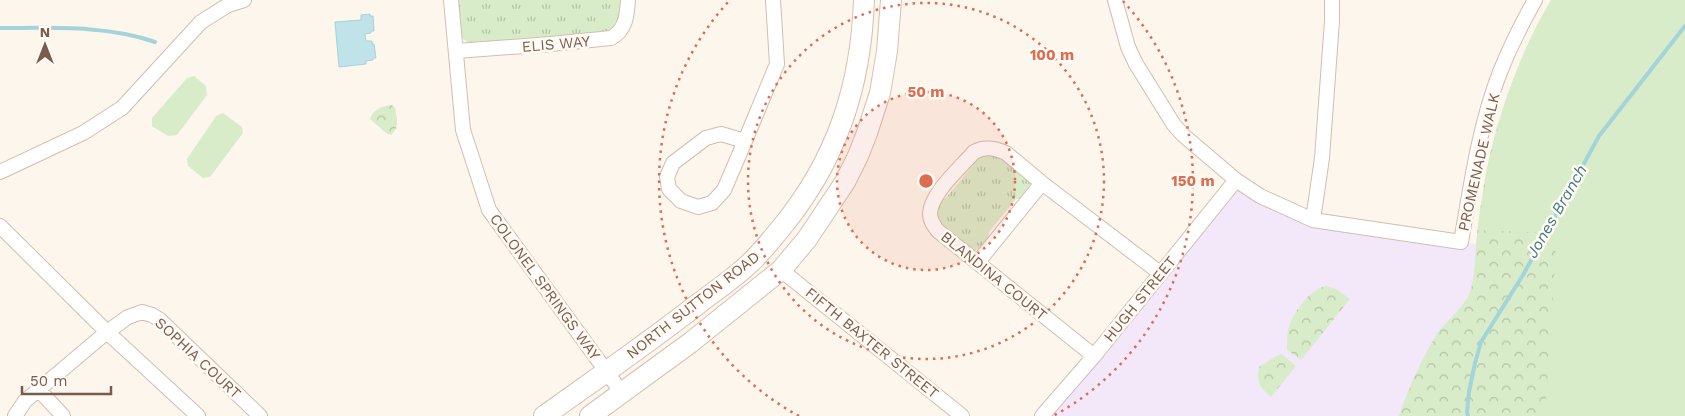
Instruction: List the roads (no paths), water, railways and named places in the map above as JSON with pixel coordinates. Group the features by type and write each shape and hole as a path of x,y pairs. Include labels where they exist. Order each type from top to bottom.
{"main road":[{"name":"NORTH SUTTON ROAD","path":"544,416 673,324 749,264 769,243 804,197 826,160 843,122 859,59 864,0"},
{"name":"NORTH SUTTON ROAD","path":"590,416 690,343 781,270 807,239 835,199 858,156 880,93 887,51 890,0"}],"street":[{"path":"0,172 83,133 122,108 201,22 228,5 244,0"},
{"name":"COLONEL SPRINGS WAY","path":"451,0 463,130 489,210 622,393"},
{"name":"ELIS WAY","path":"456,51 611,38 616,36 624,25 628,0"},
{"path":"745,141 721,134 706,138 673,164 667,177 669,189 680,201 698,207 712,203 724,190 745,141 777,64 773,0"},
{"path":"1115,0 1128,47 1136,64 1174,125 1183,136 1236,180 1260,196 1313,220 1322,158 1332,0"},
{"name":"PROMENADE WALK","path":"1313,220 1461,242 1474,169 1486,117 1500,71 1535,0"},
{"name":"BLANDINA COURT","path":"1094,356 938,231 932,223 930,213 934,198 974,152 982,148 992,148 1006,153 1042,183 1160,273"},
{"name":"HUGH STREET","path":"1042,416 1094,356 1236,180"},
{"path":"978,262 1042,183"},
{"path":"1,229 107,332 198,416"},
{"name":"FIFTH BAXTER STREET","path":"781,270 962,416"},
{"name":"SOPHIA COURT","path":"15,416 25,401 107,332 133,314 142,312 160,320 260,416"},
{"path":"38,390 63,416"}],"water":[{"path":"370,14 370,16 373,16 374,31 365,34 366,41 372,41 372,44 374,44 376,58 366,61 366,64 339,67 335,22 361,20 361,15"}],"waterway":[{"name":"Jones Branch","path":"1468,416 1469,392 1481,342 1523,275 1599,136 1685,26"},
{"path":"0,28 98,30 155,42"}]}
